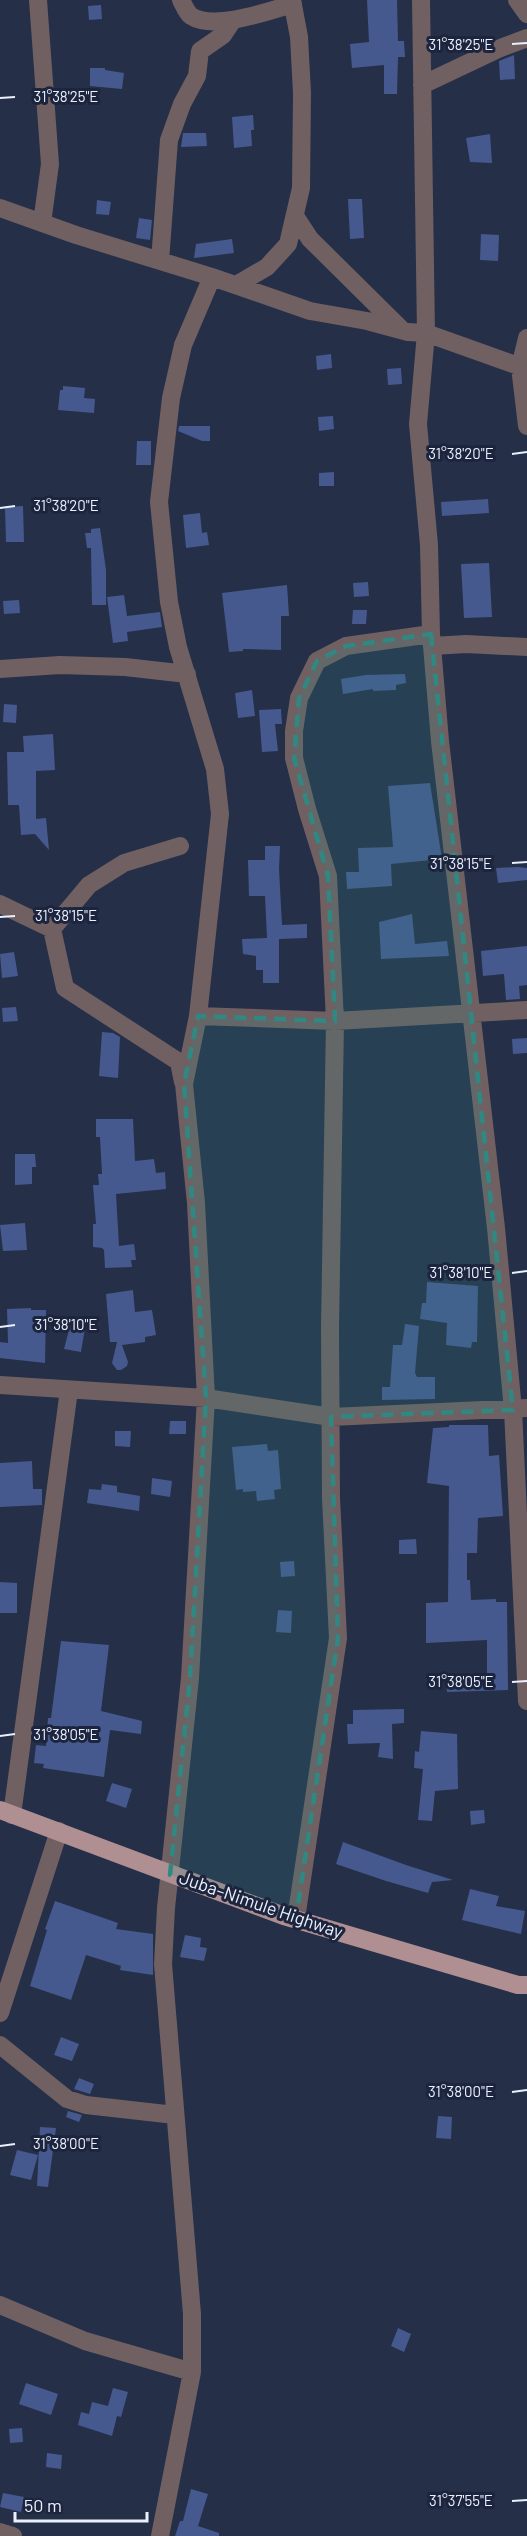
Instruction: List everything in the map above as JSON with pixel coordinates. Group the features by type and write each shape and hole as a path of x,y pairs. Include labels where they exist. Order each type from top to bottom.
{"main road":[{"name":"Juba–Nimule Highway","path":"6,1812 170,1875 296,1919 518,1985 527,1985"}],"street":[{"path":"38,0 50,164 42,223"},
{"path":"181,0 191,16 204,20 243,19 292,2 299,38 302,93 301,188 295,216 288,243 267,267 236,285"},
{"path":"421,0 426,333 418,424 429,545 432,640 440,741 495,1228 520,1409 527,1701"},
{"path":"517,0 527,14"},
{"path":"160,261 169,140 182,104 197,76 200,51 223,35 233,20"},
{"path":"422,85 498,49 527,38"},
{"path":"0,208 310,311 367,321 403,331 426,333 525,363"},
{"path":"295,216 310,239 403,331"},
{"path":"184,1084 198,1016 220,814 215,770 178,647 169,602 159,502 173,387 183,345 212,277"},
{"path":"527,338 525,363 527,426"},
{"path":"296,1919 338,1638 332,1498 334,1021 328,876 294,758 294,731 299,698 317,661 346,646 432,640 527,647"},
{"path":"0,669 60,665 114,666 187,674"},
{"path":"52,929 89,885 124,863 180,846"},
{"path":"0,904 52,929"},
{"path":"52,929 65,988 179,1062 184,1084 196,1203 206,1398 190,1678 163,1964 192,2314 192,2372 160,2536"},
{"path":"198,1016 334,1021 527,1010"},
{"path":"0,1385 206,1398 331,1417 520,1409"},
{"path":"6,1812 69,1390"},
{"path":"0,2013 59,1831"},
{"path":"0,2045 67,2099 86,2105 175,2115"},
{"path":"0,2305 85,2341 192,2372"},
{"path":"0,2532 13,2536"}],"highlighted area":[{"path":"431,634 513,1410 331,1417 338,1638 296,1919 170,1875 190,1678 206,1398 184,1084 198,1016 335,1021 328,876 294,758 299,698 317,661 346,646"}],"building":[{"path":"367,0 397,0 398,41 404,41 405,57 398,57 397,94 384,94 384,65 352,68 350,44 369,42"},
{"path":"101,5 102,19 89,20 88,6"},
{"path":"514,55 515,79 500,80 499,61"},
{"path":"90,68 105,68 105,70 124,73 122,89 90,86"},
{"path":"253,115 252,146 234,148 232,117"},
{"path":"183,133 206,133 207,146 181,147"},
{"path":"490,134 492,163 470,162 466,138"},
{"path":"348,199 362,199 364,238 350,239"},
{"path":"97,200 111,202 109,215 96,214"},
{"path":"139,218 152,220 150,240 136,238"},
{"path":"481,234 499,235 498,261 480,260"},
{"path":"232,239 234,253 194,258 196,244"},
{"path":"331,354 332,368 317,370 316,356"},
{"path":"401,368 402,384 388,385 387,369"},
{"path":"63,386 85,388 84,398 95,399 94,413 58,410 60,390 63,390"},
{"path":"333,416 334,429 319,431 318,417"},
{"path":"179,426 210,426 210,441 202,441 178,431"},
{"path":"137,441 151,441 151,465 136,465"},
{"path":"334,472 334,486 319,486 319,473"},
{"path":"488,499 489,513 442,516 441,502"},
{"path":"23,506 24,542 6,542 5,507"},
{"path":"200,513 202,533 207,532 209,545 186,548 183,515"},
{"path":"100,528 106,570 106,605 92,605 91,548 87,548 85,533 91,533 91,529"},
{"path":"489,563 492,617 464,618 461,564"},
{"path":"368,582 369,596 354,597 353,583"},
{"path":"287,585 289,616 281,616 281,650 243,649 243,651 229,652 222,593"},
{"path":"124,595 127,616 160,612 162,627 127,632 128,641 113,643 107,597"},
{"path":"19,600 20,613 4,614 3,601"},
{"path":"353,610 367,610 366,624 352,624"},
{"path":"405,674 406,683 396,685 396,690 373,691 373,689 343,694 341,679 366,675"},
{"path":"252,690 255,716 238,718 235,693"},
{"path":"4,704 17,705 16,723 3,722"},
{"path":"281,709 282,724 275,724 278,751 262,752 259,710"},
{"path":"53,734 55,770 36,771 36,819 46,818 49,850 35,834 21,835 19,805 8,805 7,752 24,752 23,736"},
{"path":"430,783 442,859 391,864 392,886 347,889 346,872 359,872 358,848 393,847 388,786"},
{"path":"265,846 280,846 282,925 307,924 307,938 279,939 279,983 263,983 263,970 256,970 256,956 243,954 242,939 267,938 265,896 249,896 248,860 265,860"},
{"path":"496,868 527,868 527,880 498,883"},
{"path":"412,914 415,944 447,941 449,956 381,959 379,922"},
{"path":"527,946 527,985 519,986 520,999 506,1000 504,974 483,976 481,951"},
{"path":"14,952 18,976 2,978 0,954"},
{"path":"16,1007 18,1021 3,1022 2,1008"},
{"path":"102,1032 113,1033 120,1037 118,1078 99,1076"},
{"path":"527,1038 527,1053 513,1054 512,1039"},
{"path":"96,1119 133,1119 135,1161 154,1159 156,1173 165,1172 166,1189 116,1194 119,1246 134,1244 136,1260 131,1260 132,1267 105,1268 104,1250 93,1247 93,1224 96,1224 93,1185 99,1185 98,1174 102,1174 100,1137 96,1137"},
{"path":"15,1154 35,1154 36,1167 32,1167 32,1184 15,1185"},
{"path":"25,1223 27,1250 3,1251 0,1225"},
{"path":"427,1282 478,1286 477,1342 472,1342 471,1348 446,1345 447,1323 420,1319 422,1303 426,1303"},
{"path":"133,1290 135,1312 152,1310 156,1335 145,1337 145,1342 122,1345 128,1362 127,1366 117,1370 112,1363 117,1342 110,1342 106,1294"},
{"path":"31,1308 31,1310 46,1310 45,1363 0,1358 0,1342 8,1343 7,1309"},
{"path":"79,1317 86,1322 81,1352 64,1349 72,1318"},
{"path":"405,1324 419,1326 415,1373 417,1377 435,1377 435,1399 382,1400 382,1387 390,1387 393,1345 402,1345"},
{"path":"170,1421 186,1421 186,1434 169,1434"},
{"path":"449,1425 488,1425 489,1456 499,1455 503,1516 478,1518 477,1553 467,1553 467,1580 470,1580 471,1600 496,1599 496,1602 507,1602 508,1690 447,1692 446,1675 487,1673 487,1640 426,1643 426,1603 448,1602 449,1486 427,1483 433,1428 449,1427"},
{"path":"115,1431 131,1431 130,1447 115,1446"},
{"path":"267,1444 268,1451 278,1450 281,1489 274,1490 275,1499 257,1501 256,1491 236,1490 232,1447"},
{"path":"32,1461 33,1489 42,1489 42,1505 0,1507 0,1463"},
{"path":"152,1478 172,1481 170,1497 151,1494"},
{"path":"102,1484 117,1486 117,1492 140,1496 139,1511 87,1503 89,1489 101,1490"},
{"path":"416,1539 417,1554 399,1554 399,1540"},
{"path":"294,1561 295,1576 281,1577 280,1562"},
{"path":"0,1582 17,1583 17,1613 0,1613"},
{"path":"278,1610 292,1611 291,1633 276,1632"},
{"path":"61,1641 109,1645 101,1711 142,1721 141,1734 110,1730 104,1777 43,1768 44,1764 34,1763 36,1745 46,1746 48,1718 51,1718"},
{"path":"404,1709 404,1723 392,1724 393,1759 378,1757 380,1743 348,1744 347,1724 353,1724 353,1710"},
{"path":"421,1731 457,1734 458,1789 435,1791 432,1821 418,1820 423,1769 414,1768 415,1751 419,1752"},
{"path":"112,1783 132,1789 126,1808 106,1801"},
{"path":"484,1810 485,1823 471,1825 470,1811"},
{"path":"343,1842 453,1880 432,1882 428,1893 336,1864"},
{"path":"470,1889 499,1896 496,1906 525,1911 521,1934 462,1920"},
{"path":"55,1901 118,1923 116,1929 153,1934 153,1975 120,1970 121,1966 86,1955 71,2000 30,1986"},
{"path":"185,1935 201,1938 200,1947 207,1948 204,1961 180,1957"},
{"path":"61,2037 79,2044 72,2061 54,2055"},
{"path":"79,2078 94,2084 90,2094 74,2089"},
{"path":"68,2111 82,2115 79,2122 66,2117"},
{"path":"438,2116 452,2117 451,2139 436,2138"},
{"path":"40,2127 56,2128 48,2187 37,2186"},
{"path":"17,2150 38,2155 31,2180 10,2175"},
{"path":"398,2328 411,2334 404,2352 391,2346"},
{"path":"26,2383 58,2394 51,2415 19,2404"},
{"path":"113,2388 128,2392 121,2417 117,2416 112,2436 78,2425 81,2412 89,2414 92,2402 108,2406"},
{"path":"22,2428 23,2442 10,2443 9,2429"},
{"path":"47,2453 62,2455 61,2469 46,2467"},
{"path":"191,2489 208,2494 198,2526 219,2533 219,2536 175,2536 180,2521 183,2521"},
{"path":"3,2493 24,2497 21,2512 0,2507"}]}
